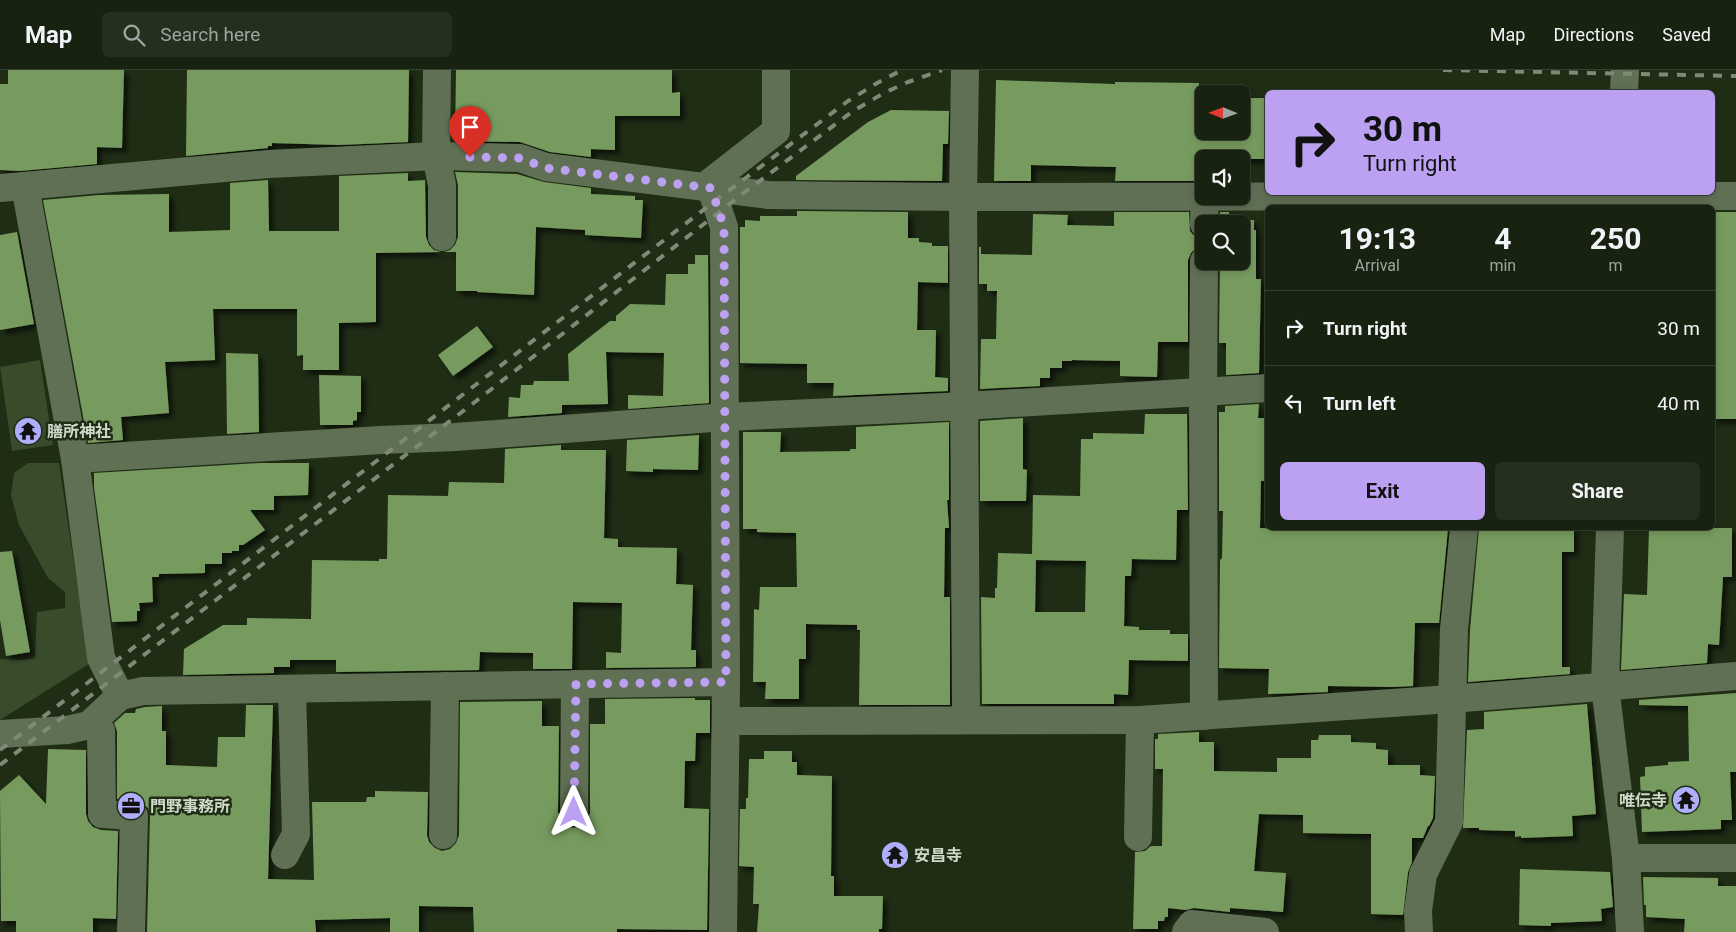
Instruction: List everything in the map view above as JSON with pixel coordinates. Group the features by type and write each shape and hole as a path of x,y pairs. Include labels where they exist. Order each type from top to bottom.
{"street":[{"path":"437,70 436,156 442,185 442,237"},
{"path":"708,187 776,131 776,70"},
{"path":"965,70 964,406 966,720"},
{"path":"1624,90 1625,70"},
{"path":"120,696 101,658 75,460 12,187 269,164 436,156 520,158 546,168 768,196 1195,196"},
{"path":"708,187 724,227 726,721 723,932"},
{"path":"1250,196 1621,199 1736,196"},
{"path":"1204,270 1204,716"},
{"path":"75,460 381,440 456,437 726,417 964,406 1265,388"},
{"path":"1419,932 1418,911 1423,874 1449,822 1454,629 1464,530"},
{"path":"1610,530 1605,686 1626,858 1630,932"},
{"path":"726,721 1140,720 1451,699 1736,676"},
{"path":"0,734 67,730 89,725 120,696 143,691 726,682"},
{"path":"574,812 576,684"},
{"path":"443,835 444,686"},
{"path":"285,855 296,834 292,690"},
{"path":"1138,837 1140,720"},
{"path":"89,725 101,731 102,814 134,816 131,932"},
{"path":"1626,858 1736,858"},
{"path":"1186,932 1192,924 1265,932"}],"green space":[{"path":"40,360 53,445 12,451 0,367"},
{"path":"28,463 59,463 89,664 0,720 0,659 22,660 35,658 37,612 65,608 65,592 48,578 19,525 11,495 14,473"}],"building":[{"path":"8,70 124,70 122,148 97,147 97,164 20,171 0,170 0,84 8,84"},
{"path":"187,70 409,70 408,142 339,145 272,143 272,146 268,146 268,148 186,156"},
{"path":"456,70 672,70 672,93 680,92 680,116 615,116 615,150 591,149 591,157 550,152 520,142 455,141"},
{"path":"996,80 1115,84 1115,82 1199,83 1199,85 1195,85 1195,140 1250,140 1250,98 1265,98 1265,159 1250,159 1250,150 1195,150 1195,181 1115,181 1116,167 1031,165 1031,181 994,181"},
{"path":"891,110 949,111 948,144 943,144 942,181 796,180 796,176 868,122"},
{"path":"455,172 517,174 544,182 591,188 591,194 635,196 635,200 643,200 641,238 585,235 585,230 536,227 534,295 456,291 456,252 444,252 450,250 455,245 458,237 458,185"},
{"path":"408,173 408,181 425,180 426,237 429,245 434,250 441,252 376,253 376,322 339,323 339,370 303,370 303,355 297,356 297,309 213,309 215,360 165,362 169,413 121,417 123,440 88,443 43,200 99,195 169,194 169,232 230,230 230,183 268,180 269,231 339,231 339,176"},
{"path":"797,211 908,212 908,238 919,238 919,242 932,243 932,246 948,246 948,283 918,282 917,330 936,330 935,377 948,378 948,391 833,396 834,383 807,383 807,364 740,363 740,227 745,227 745,220 760,221 760,216 797,216"},
{"path":"1114,212 1189,212 1190,231 1195,237 1195,249 1188,260 1188,342 1158,342 1157,377 1120,376 1120,361 1072,360 1062,361 1062,368 1050,368 1050,378 1040,378 1040,386 980,389 981,339 996,339 997,291 987,291 987,284 979,284 979,247 981,247 981,254 1032,255 1033,214 1068,215 1067,225 1114,226"},
{"path":"1220,212 1229,212 1229,215 1220,215"},
{"path":"1715,212 1736,212 1736,419 1715,419"},
{"path":"1250,220 1254,220 1254,230 1256,230 1256,279 1261,279 1259,373 1226,375 1226,343 1219,343 1220,270 1250,270"},
{"path":"17,232 34,324 0,330 0,235"},
{"path":"695,255 708,255 709,403 628,409 628,395 663,396 664,353 606,352 608,404 562,405 562,413 508,417 509,397 520,398 521,385 533,385 534,381 569,381 568,354 610,321 616,321 616,316 630,304 665,305 666,274 688,274 688,264 695,264"},
{"path":"477,326 493,347 453,376 438,355"},
{"path":"226,353 258,354 259,432 227,434"},
{"path":"319,375 361,376 361,412 357,412 357,420 353,421 353,425 320,425"},
{"path":"1259,404 1258,418 1265,418 1265,481 1261,481 1260,528 1265,528 1265,530 1335,531 1448,530 1439,623 1415,623 1413,686 1328,686 1328,692 1268,694 1269,669 1219,668 1220,560 1222,558 1223,511 1219,511 1219,412 1225,412 1225,406"},
{"path":"1145,414 1187,414 1188,510 1177,510 1176,560 1132,559 1131,576 1125,576 1124,626 1139,627 1139,630 1170,630 1170,634 1188,634 1188,661 1129,660 1128,695 1114,694 1114,704 982,704 981,597 995,598 998,553 1032,554 1033,495 1080,496 1081,439 1093,439 1093,433 1144,434","holes":["1036,560 1086,561 1085,612 1035,612"]},
{"path":"1023,418 1023,469 1027,470 1026,501 980,501 980,421"},
{"path":"949,422 949,500 947,500 949,528 945,528 944,597 950,597 950,705 859,705 860,630 857,630 857,625 806,624 806,659 799,659 799,699 765,699 766,682 753,682 754,609 759,610 760,587 797,587 796,533 757,532 757,529 743,529 743,432 781,432 780,452 850,451 850,449 856,449 856,427"},
{"path":"699,435 698,470 653,469 653,472 626,471 627,440"},
{"path":"561,445 561,450 606,450 604,538 618,539 618,547 677,548 676,584 693,585 691,650 696,650 696,667 606,668 606,652 621,653 622,603 573,602 572,669 533,669 533,653 480,652 479,670 336,672 336,660 290,660 290,667 274,667 274,673 183,675 184,649 223,625 247,625 247,618 311,619 312,560 379,561 379,559 387,559 388,495 448,496 449,482 504,483 505,449"},
{"path":"259,463 309,463 308,495 274,496 274,510 250,510 265,530 243,545 239,545 239,551 222,553 222,564 205,564 205,573 159,574 159,577 152,577 153,602 139,603 140,611 137,611 137,621 112,622 94,487 94,473"},
{"path":"1715,528 1732,528 1732,577 1723,577 1719,645 1708,644 1707,663 1621,670 1624,594 1647,595 1649,530 1715,530"},
{"path":"1479,530 1574,530 1574,552 1562,552 1562,667 1570,667 1570,674 1468,682 1470,630"},
{"path":"12,551 30,652 6,656 0,620 0,552"},
{"path":"1736,693 1736,772 1730,772 1732,820 1721,820 1721,829 1642,832 1640,777 1645,776 1645,767 1668,765 1668,762 1689,761 1688,706 1639,705 1639,700"},
{"path":"695,698 695,700 710,700 710,733 696,733 695,761 685,761 684,808 709,809 707,930 617,929 617,932 474,932 473,907 419,906 419,932 390,932 390,918 315,920 316,932 147,932 150,816 148,808 142,803 135,800 117,799 117,731 114,723 125,713 135,713 136,709 145,707 162,706 162,731 166,731 166,765 217,767 218,737 245,737 246,705 273,705 268,879 314,880 312,802 366,802 367,797 375,797 375,791 428,792 427,835 429,842 435,848 442,851 450,849 456,843 459,835 460,702 542,701 542,726 559,726 558,812 561,820 566,825 574,828 582,825 590,813 590,724 605,724 605,699"},
{"path":"1587,704 1596,814 1572,816 1573,836 1521,838 1521,836 1515,837 1515,831 1463,828 1467,730 1484,729 1484,712"},
{"path":"1199,732 1199,742 1214,742 1214,771 1277,772 1277,758 1311,758 1311,740 1318,740 1319,735 1351,735 1351,742 1376,743 1376,749 1388,750 1388,765 1420,765 1420,775 1435,776 1433,818 1423,838 1412,838 1412,862 1408,872 1403,915 1371,914 1371,834 1303,833 1303,815 1259,814 1254,871 1286,873 1283,912 1230,908 1230,912 1194,908 1186,910 1168,908 1168,917 1165,917 1164,921 1158,921 1158,929 1133,929 1135,852 1145,851 1151,846 1162,846 1163,769 1155,769 1155,739 1158,739 1158,734"},
{"path":"48,749 86,750 86,814 88,821 93,827 101,830 118,831 116,919 93,918 93,932 16,932 16,921 1,921 0,791 19,775 46,804"},
{"path":"764,751 792,751 792,762 797,762 797,775 832,776 831,876 834,876 834,896 883,896 882,929 879,929 879,932 757,932 759,904 753,904 754,867 739,866 740,809 746,809 746,798 748,798 749,759 764,759"},
{"path":"1520,869 1610,872 1613,907 1601,909 1602,921 1551,923 1551,926 1519,925"},
{"path":"1643,877 1718,878 1718,886 1736,886 1736,932 1684,932 1685,919 1646,917"}],"railway":[{"path":"0,750 715,201 848,101 902,70"},
{"path":"0,765 853,111 884,93 942,70"},
{"path":"1443,70 1736,76"}],"place":[{"name":"膳所神社","path":"28,431"},
{"name":"唯伝寺","path":"1686,800"},
{"name":"門野事務所","path":"131,806"},
{"name":"安昌寺","path":"895,855"}],"route":[{"path":"470,157 520,158 546,168 711,188 724,227 726,682 576,684 574,812"}]}
